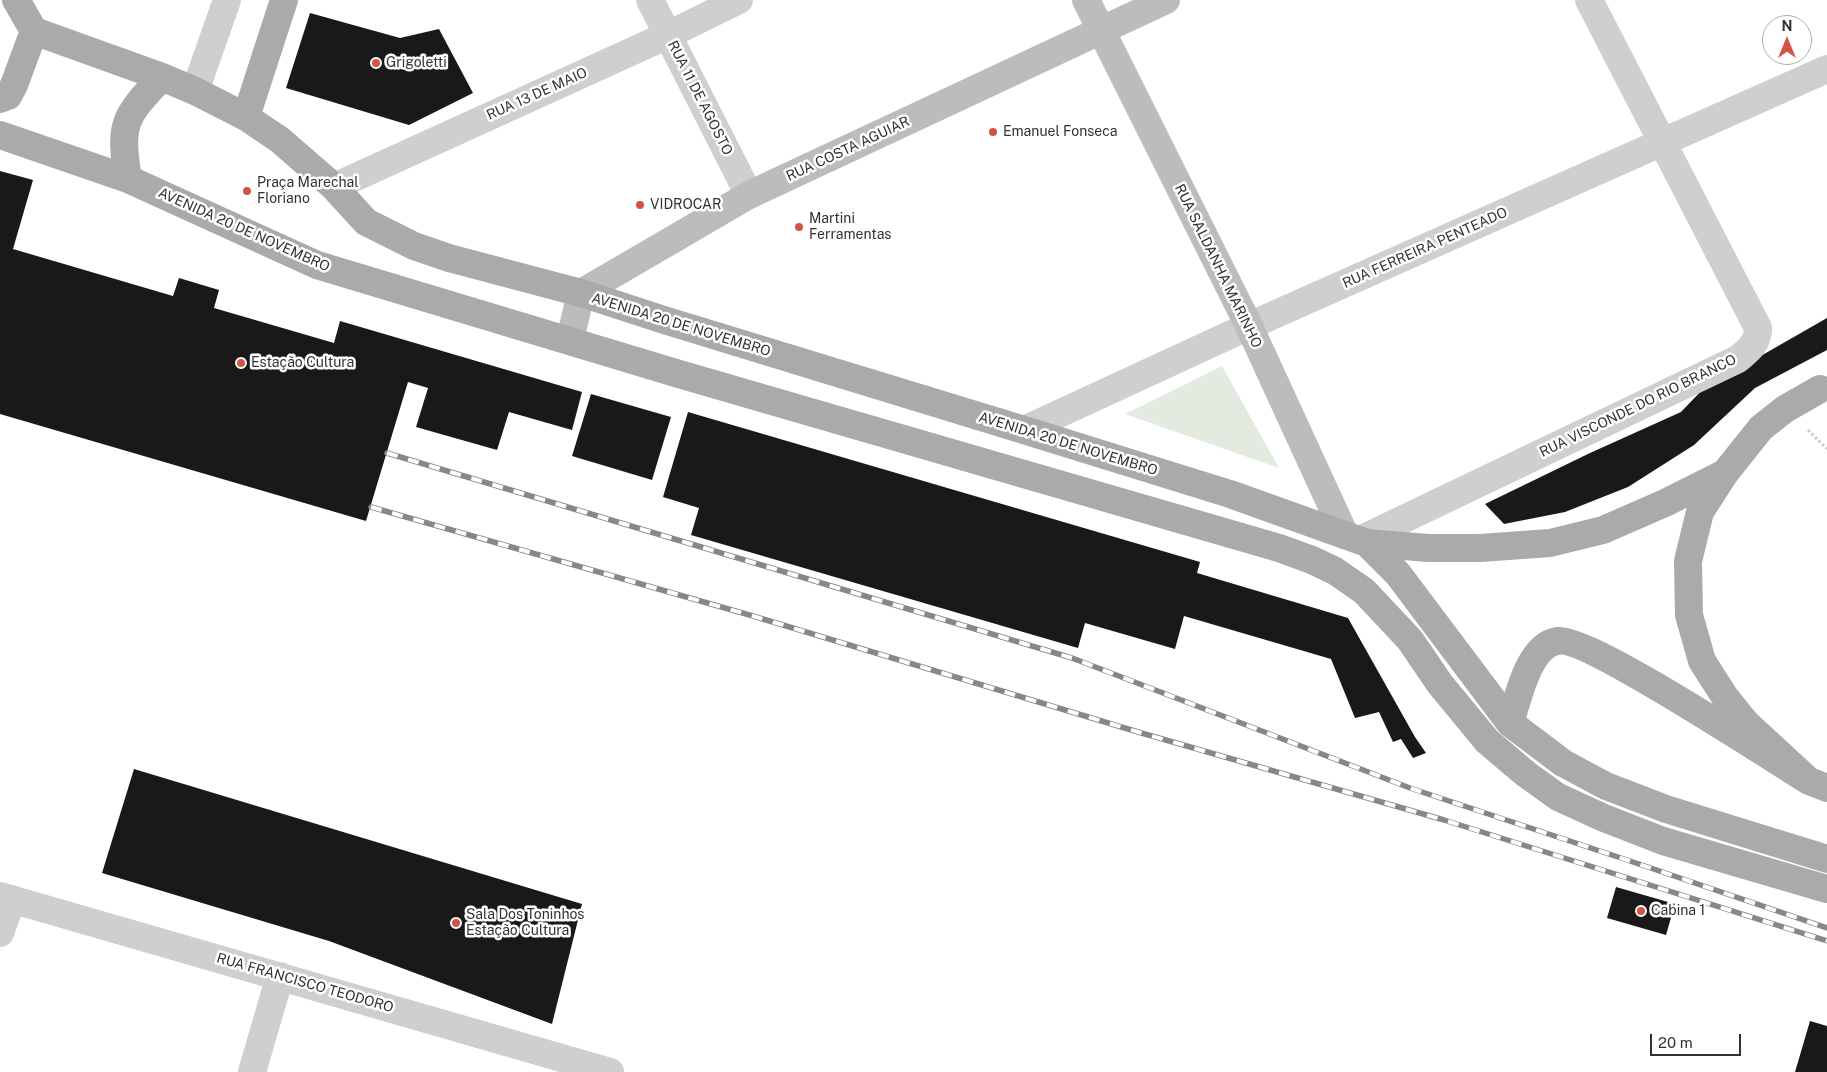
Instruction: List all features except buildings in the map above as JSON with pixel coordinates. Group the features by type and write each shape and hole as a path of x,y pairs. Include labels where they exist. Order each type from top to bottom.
{"main road":[{"path":"0,99 8,96 14,86 34,31 16,0"},
{"path":"246,117 284,0"},
{"name":"AVENIDA 20 DE NOVEMBRO","path":"34,31 162,77 195,91 246,117 280,140 334,187 366,222 414,246 449,258 581,293 1230,494 1357,539"},
{"path":"128,179 123,141 126,125 140,100 162,77"},
{"name":"AVENIDA 20 DE NOVEMBRO","path":"0,135 128,179 317,265 678,374 1279,548 1312,560 1327,567 1364,591 1410,640 1440,684 1487,741 1526,774 1558,797 1604,818 1663,840 1827,890"},
{"path":"1818,784 1746,723 1724,697 1702,661 1689,615 1688,561 1700,512 1724,472 1761,428 1785,409 1823,387"},
{"path":"1357,539 1428,548 1480,548 1550,543 1603,530 1665,503 1724,472"},
{"path":"1357,539 1398,574 1510,723 1563,763 1606,786 1666,809 1827,859"},
{"path":"1510,723 1534,657 1545,646 1558,640 1572,642 1624,667 1818,784"}],"street":[{"path":"195,91 227,0"},
{"name":"RUA 11 DE AGOSTO","path":"650,0 749,195"},
{"name":"RUA 13 DE MAIO","path":"334,187 668,35 739,0"},
{"name":"RUA SALDANHA MARINHO","path":"1086,0 1357,539"},
{"name":"RUA COSTA AGUIAR","path":"581,293 749,195 1166,0"},
{"name":"RUA VISCONDE DO RIO BRANCO","path":"1357,539 1738,359 1753,347 1758,336 1758,328 1589,0"},
{"name":"RUA FERREIRA PENTEADO","path":"1024,430 1249,326 1827,68"},
{"path":"570,340 581,293"},
{"path":"0,933 6,897"},
{"name":"RUA FRANCISCO TEODORO","path":"6,897 610,1072"},
{"path":"252,1072 280,976"}],"shaded area":[{"path":"1222,366 1279,468 1125,414"}],"railway":[{"path":"387,453 1072,658 1410,788 1827,928"},
{"path":"371,507 753,616 1138,732 1444,820 1827,941"}],"place":[{"name":"Grigoletti","path":"376,63"},
{"name":"Emanuel Fonseca","path":"993,132"},
{"name":"Praça Marechal Floriano","path":"247,191"},
{"name":"VIDROCAR","path":"640,205"},
{"name":"Martini Ferramentas","path":"799,227"},
{"name":"Estação Cultura","path":"241,363"},
{"name":"Cabina 1","path":"1641,911"},
{"name":"Sala Dos Toninhos Estação Cultura","path":"456,923"}]}
